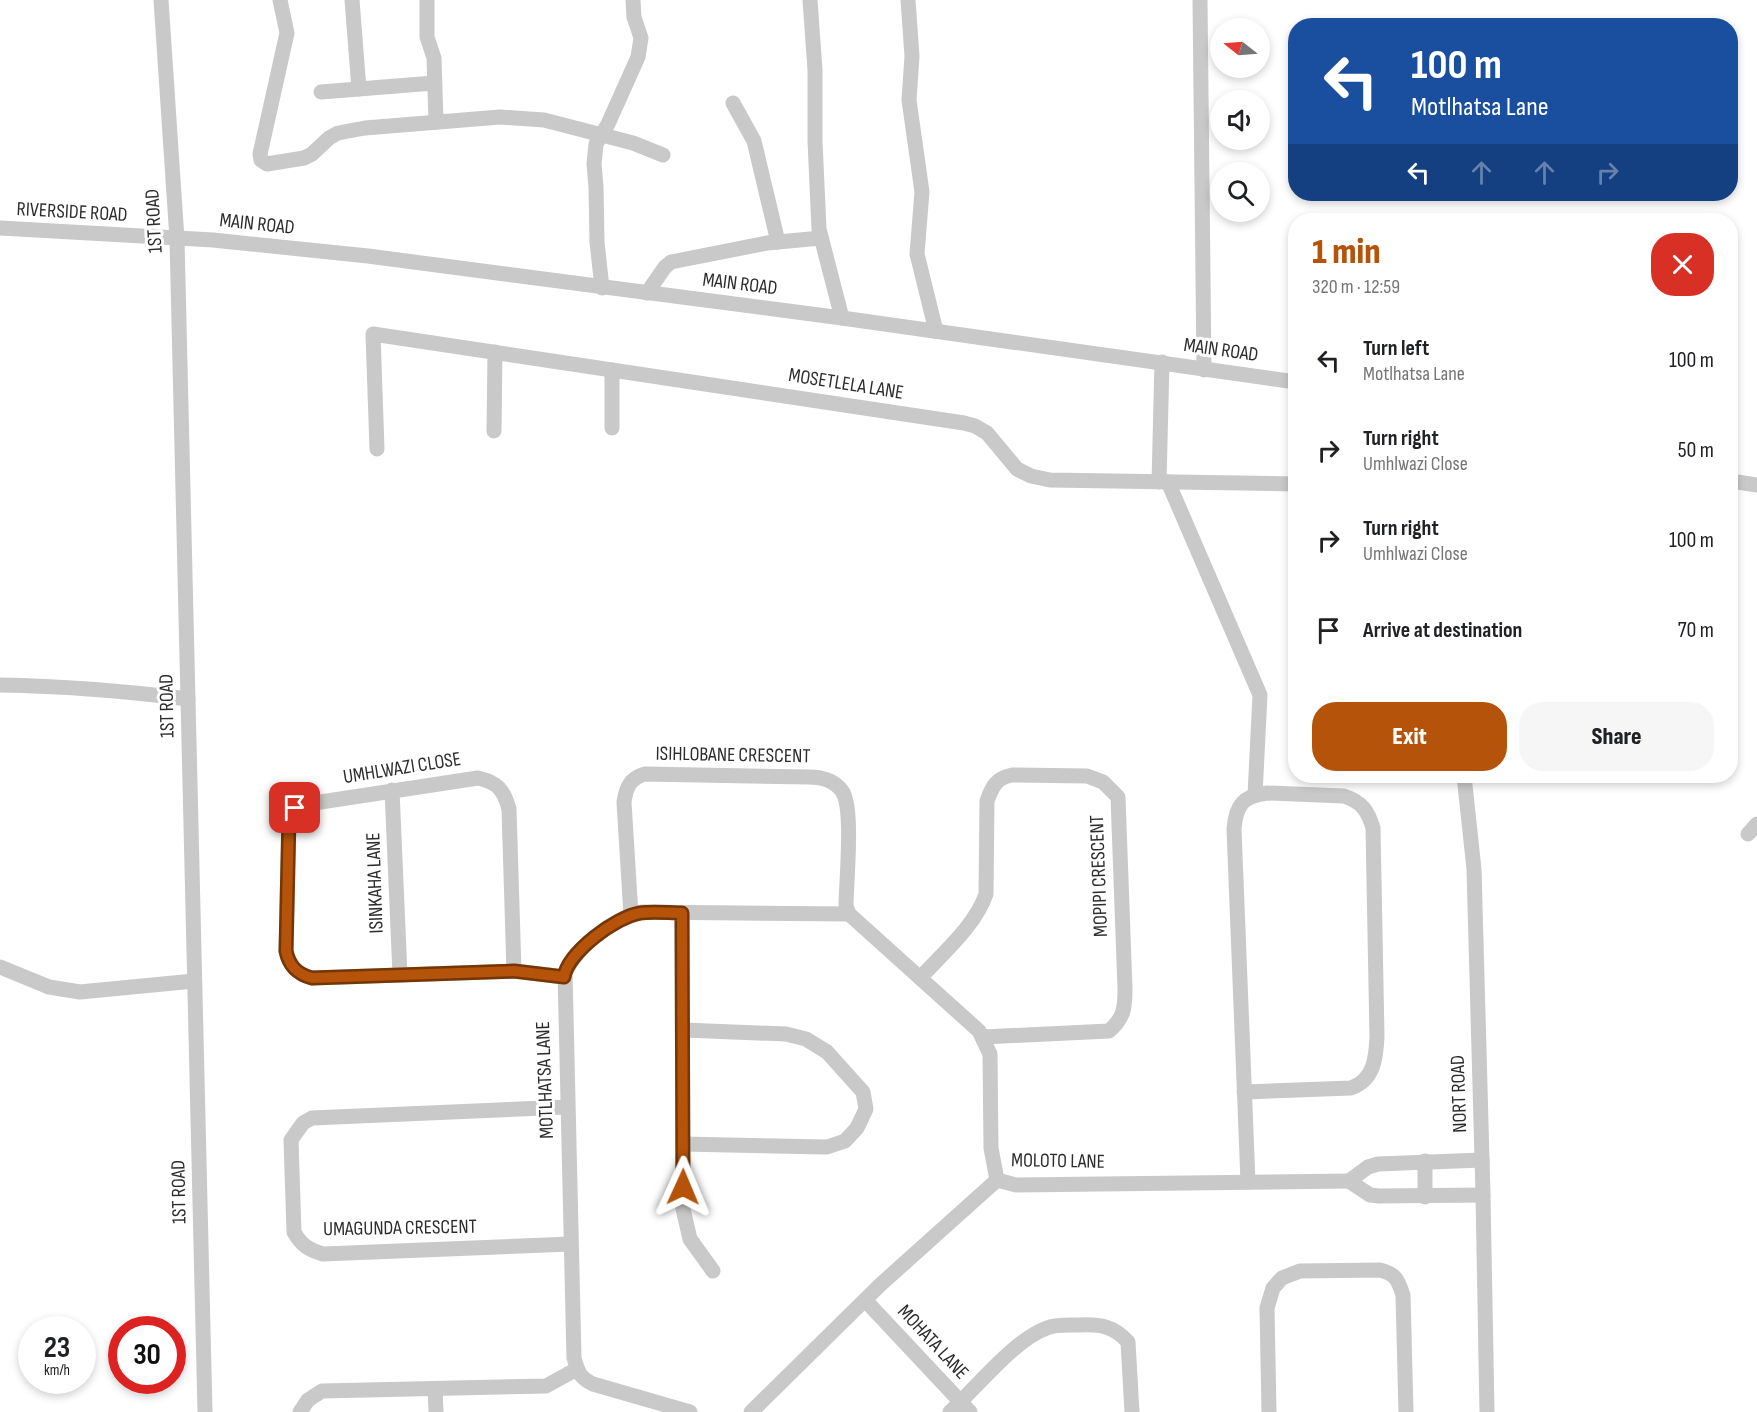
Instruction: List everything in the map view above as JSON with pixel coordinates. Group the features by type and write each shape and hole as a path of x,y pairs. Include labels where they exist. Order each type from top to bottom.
{"street":[{"name":"1ST ROAD","path":"162,0 177,239 205,1412"},
{"path":"280,0 287,33 261,145 261,160 267,164 304,158 338,133 365,128 500,117 544,120 633,143 663,155"},
{"path":"352,0 358,89"},
{"path":"428,0 427,37 434,58 436,122"},
{"path":"603,288 597,242 594,164 596,144 608,124 639,57 641,38 634,17 633,0"},
{"path":"810,0 815,70 817,205 821,238 842,318"},
{"path":"908,0 912,56 909,100 922,192 917,254 936,331"},
{"path":"1200,0 1204,369"},
{"path":"321,92 434,83"},
{"path":"733,103 754,141 778,242"},
{"name":"RIVERSIDE ROAD","path":"0,228 177,239"},
{"path":"647,294 671,262 778,242 821,238"},
{"name":"MAIN ROAD","path":"177,239 213,240 368,256 842,318 1288,381"},
{"name":"MOSETLELA LANE","path":"376,449 373,334 975,426 987,433 1017,470 1050,480 1288,484"},
{"path":"494,431 495,352"},
{"path":"1162,362 1163,482 1260,695 1255,795"},
{"path":"612,370 612,428"},
{"path":"1738,482 1757,485"},
{"path":"0,685 60,686 188,699"},
{"name":"ISIHLOBANE CRESCENT","path":"631,915 624,802 629,784 635,778 645,774 816,777 833,783 842,790 848,812 846,906 849,914"},
{"name":"MOPIPI CRESCENT","path":"920,978 976,916 983,904 986,894 987,801 992,787 1002,777 1012,775 1087,776 1103,782 1118,797 1125,1011 1119,1023 1109,1031 983,1037"},
{"name":"UMHLWAZI CLOSE","path":"514,971 509,809 502,790 489,780 478,778 392,790 301,805 290,812 286,951 288,961 297,971 312,978 514,971 564,977"},
{"name":"NORT ROAD","path":"1465,783 1474,869 1487,1412"},
{"name":"ISINKAHA LANE","path":"392,790 400,975"},
{"path":"1244,1092 1352,1088 1362,1084 1377,1054 1373,828 1368,811 1353,799 1344,796 1267,793 1246,799 1239,806 1235,818 1234,829 1244,1092 1248,1182"},
{"path":"564,977 570,963 590,941 607,928 631,915 642,912 849,914 983,1037 990,1054 992,1148 997,1180"},
{"path":"682,913 683,1209 690,1239 713,1271"},
{"path":"0,967 49,987 81,992 194,981"},
{"name":"MOTLHATSA LANE","path":"564,977 574,1358 577,1369"},
{"path":"683,1144 827,1147 845,1141 857,1128 866,1109 862,1092 827,1052 806,1039 786,1034 684,1030"},
{"name":"UMAGUNDA CRESCENT","path":"567,1107 312,1118 303,1123 291,1140 294,1232 299,1241 313,1251 323,1254 571,1244"},
{"path":"1482,1160 1378,1164 1368,1167 1349,1181 1370,1195 1425,1197 1483,1195"},
{"path":"1425,1161 1425,1197"},
{"name":"MOLOTO LANE","path":"751,1412 865,1300 997,1180 1016,1185 1349,1181"},
{"path":"1269,1412 1268,1308 1273,1288 1282,1278 1300,1271 1380,1270 1390,1272 1398,1280 1403,1295 1406,1412"},
{"name":"MOHATA LANE","path":"865,1300 960,1409"},
{"path":"960,1409 1010,1353 1033,1334 1049,1327 1095,1324 1110,1326 1128,1342 1132,1412"},
{"path":"300,1412 308,1400 322,1391 546,1386 577,1369 580,1376 593,1384 690,1412"},
{"path":"435,1389 436,1412"}],"route":[{"path":"295,808 289,816 286,951 288,961 304,976 312,978 514,971 564,977 570,963 590,941 623,919 642,912 682,913 683,1187"}]}
